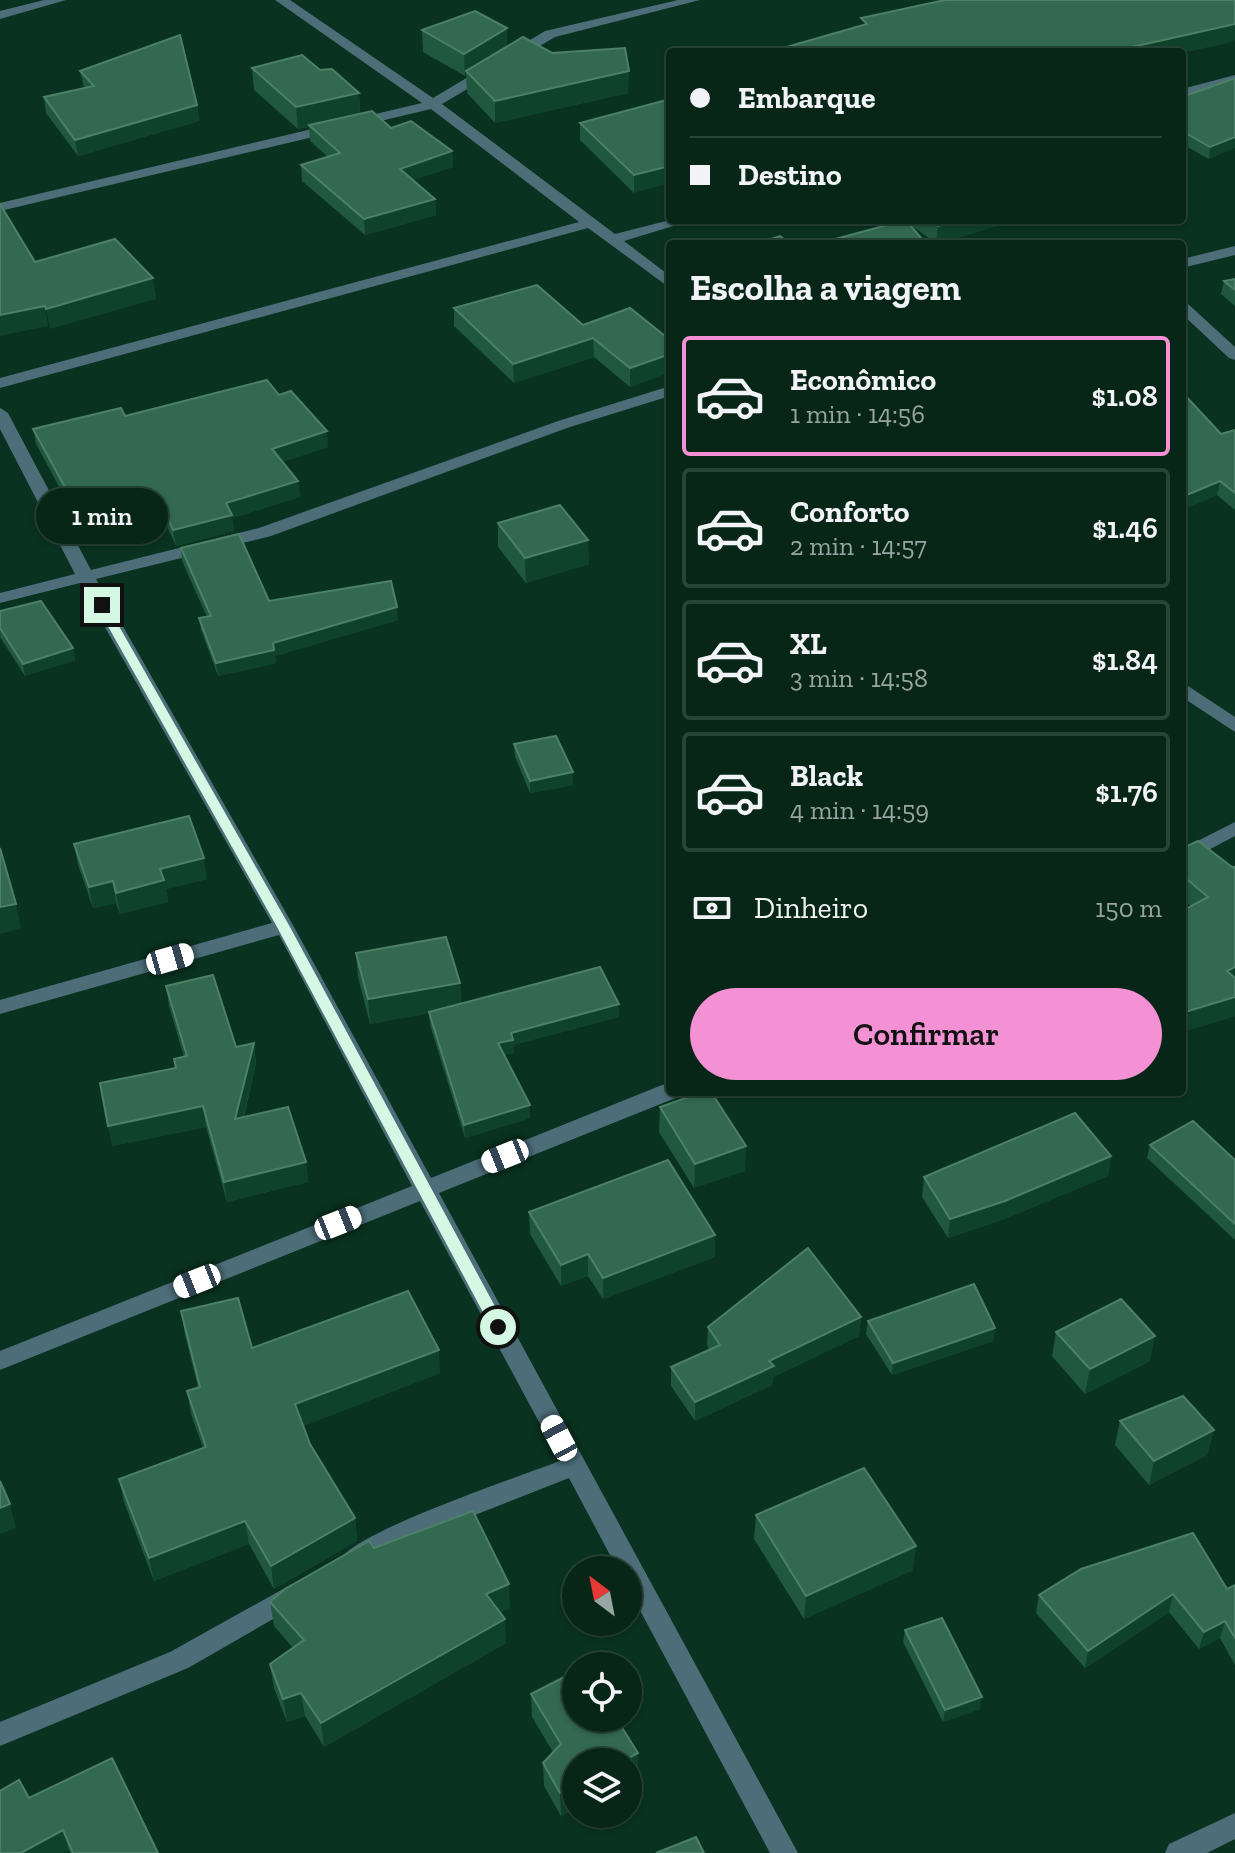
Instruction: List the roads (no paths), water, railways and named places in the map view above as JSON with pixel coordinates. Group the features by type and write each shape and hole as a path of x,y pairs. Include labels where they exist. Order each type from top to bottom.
{"street":[{"path":"0,15 32,3 60,0"},
{"path":"281,0 433,104 666,280"},
{"path":"0,207 433,104 561,30 694,0"},
{"path":"1186,92 1235,79"},
{"path":"0,383 591,223"},
{"path":"614,239 671,224"},
{"path":"1186,263 1235,250"},
{"path":"1186,310 1235,355"},
{"path":"0,598 265,532 564,424 666,392"},
{"path":"0,413 86,578 284,927 784,1853"},
{"path":"1186,691 1235,726"},
{"path":"1186,855 1235,828"},
{"path":"0,1007 284,927"},
{"path":"0,1361 666,1093"},
{"path":"0,1734 179,1660 392,1537 574,1466"},
{"path":"1179,1853 1235,1826"}]}
